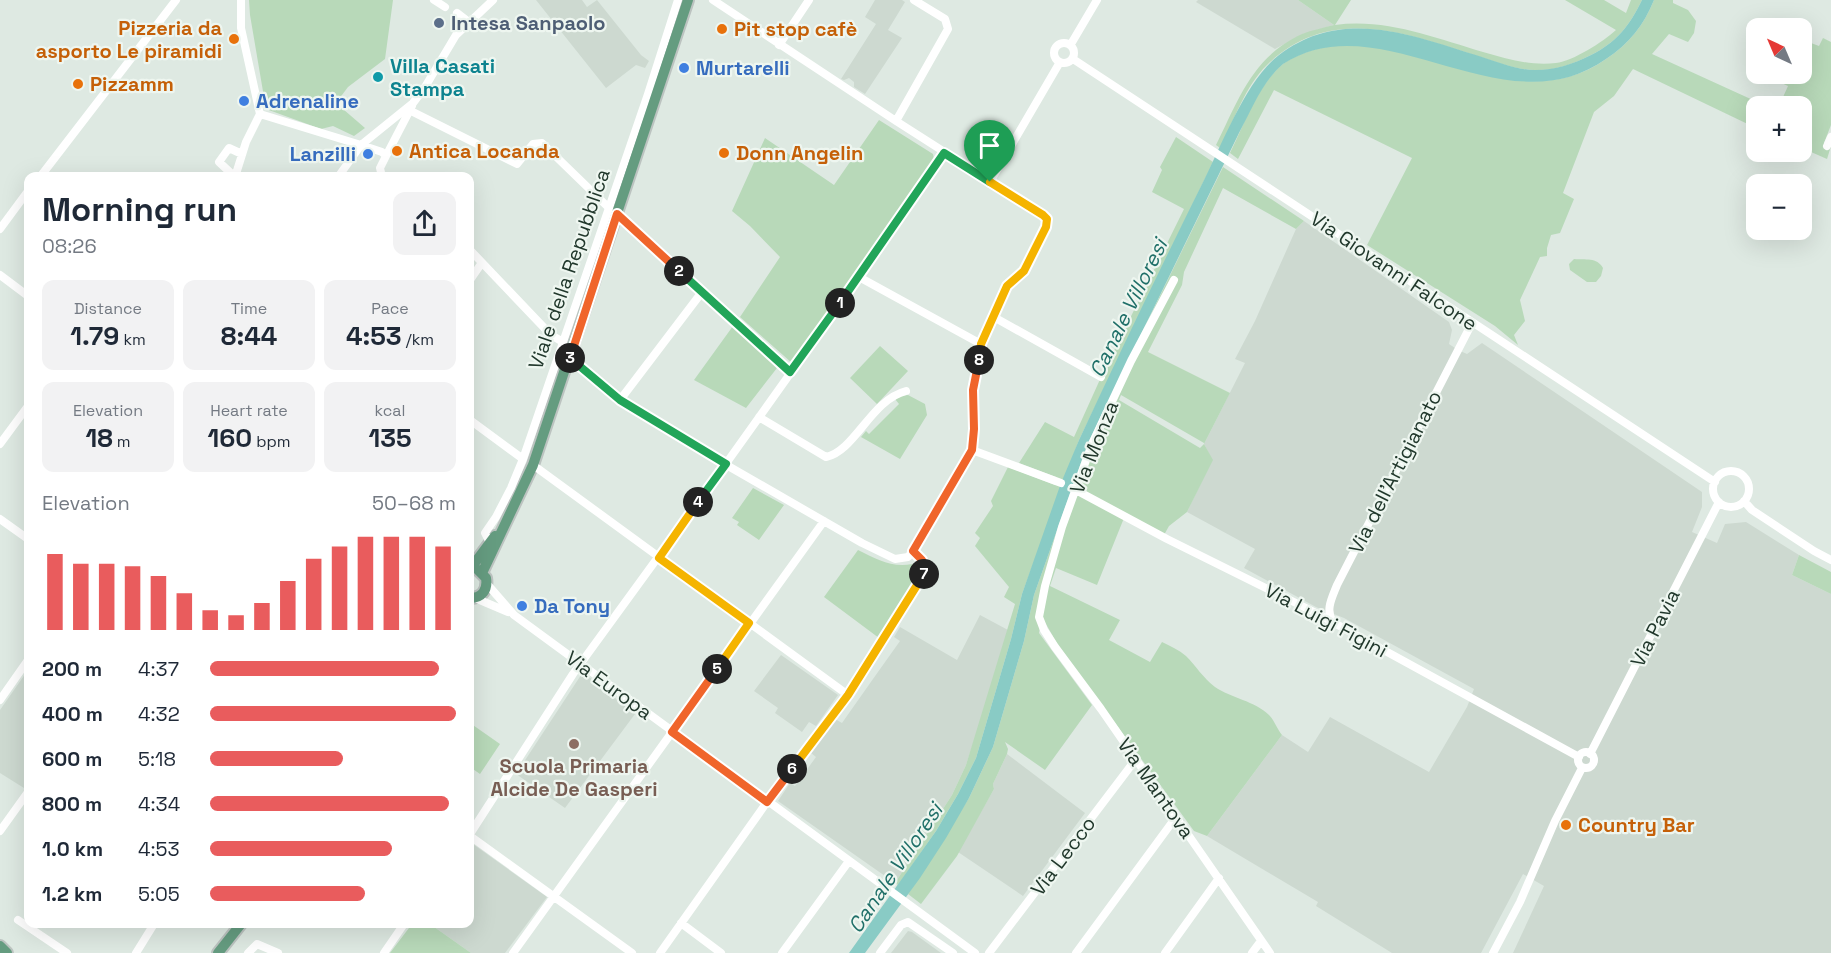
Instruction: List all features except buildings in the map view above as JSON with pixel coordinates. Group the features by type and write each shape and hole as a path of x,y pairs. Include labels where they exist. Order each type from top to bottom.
{"main road":[{"name":"Viale della Repubblica","path":"482,573 533,465 569,357 613,211 688,0"},
{"name":"Viale della Repubblica","path":"474,563 490,543 518,497"},
{"path":"474,570 482,573 487,584 483,593 474,598"},
{"path":"218,953 238,928"},
{"path":"0,946 7,953"}],"street":[{"path":"237,172 246,142 260,114 241,28 241,0"},
{"path":"434,0 445,7"},
{"path":"381,172 386,156 412,107 453,39 493,0"},
{"name":"Viale della Repubblica","path":"490,543 485,533 511,488 523,459 563,342 613,211 678,0"},
{"path":"569,357 620,400 824,521 895,559 908,556 913,551 972,450 973,390 981,344 1007,286 1024,271 1046,227 1047,219 713,0"},
{"path":"779,45 809,0"},
{"path":"896,121 948,29 945,19 914,0"},
{"path":"1071,44 1097,0"},
{"path":"44,172 172,1"},
{"path":"457,13 470,23"},
{"path":"1062,42 1071,44 1074,50 1073,59 1067,63 1060,62 1054,56 1055,47 1062,42"},
{"name":"Via Giovanni Falcone","path":"1073,59 1715,482"},
{"path":"990,182 1060,62"},
{"path":"412,107 517,164 533,144 542,143 790,372"},
{"path":"342,172 361,145 412,107"},
{"path":"260,114 361,145 382,152 386,156"},
{"path":"1827,146 1831,137"},
{"path":"230,172 219,162 229,148 242,154"},
{"path":"474,829 580,664 726,464 944,153"},
{"path":"0,229 24,196"},
{"path":"474,255 551,335 563,342"},
{"path":"474,274 481,264"},
{"path":"0,275 24,293"},
{"path":"859,277 981,344"},
{"name":"Via Monza","path":"1040,623 1039,609 1074,489 1099,429 1174,280"},
{"path":"620,400 702,292"},
{"path":"993,316 1101,377"},
{"name":"Via dell'Artigianato","path":"1333,622 1329,616 1329,610 1337,585 1472,323"},
{"path":"759,417 826,457 839,452 890,397 906,392"},
{"path":"0,444 24,411"},
{"path":"474,423 523,459"},
{"path":"972,450 1060,483"},
{"path":"533,465 848,695"},
{"path":"1729,472 1741,475 1749,490 1744,501 1740,505 1729,507 1719,502 1713,493 1718,477 1729,472"},
{"name":"Via Luigi Figini","path":"1074,489 1147,529 1333,622 1579,757"},
{"path":"1744,501 1761,516 1831,560"},
{"name":"Via Pavia","path":"1590,754 1719,502"},
{"path":"0,519 24,536"},
{"path":"513,953 824,521"},
{"path":"660,953 767,802 848,695 921,580 926,570 922,560 913,551"},
{"name":"Via Europa","path":"487,584 514,615 975,953"},
{"name":"Via Europa","path":"474,600 514,615"},
{"name":"Via Mantova","path":"1040,623 1270,953"},
{"path":"0,700 24,666"},
{"path":"1586,752 1590,754 1593,764 1582,768 1578,761 1579,757 1586,752"},
{"name":"Via Lecco","path":"989,953 1136,759"},
{"path":"1493,953 1520,902 1582,768"},
{"path":"0,831 24,798"},
{"path":"1076,953 1176,817"},
{"path":"474,838 632,953"},
{"path":"782,953 849,861"},
{"path":"1165,953 1218,878"},
{"path":"18,920 24,924"},
{"path":"880,953 901,925 908,922 953,953"},
{"path":"681,923 721,953"},
{"path":"30,928 67,953"},
{"path":"136,953 152,928"},
{"path":"384,953 402,928"},
{"path":"1252,953 1261,941"},
{"path":"248,953 257,944 278,953"}],"shaded area":[{"path":"536,0 582,0 587,7 597,0 641,55 649,61 645,68 636,65 606,88"},
{"path":"875,0 905,2 888,30 902,38 865,94 854,87 854,82 849,78 841,79 876,24 865,17"},
{"path":"1198,0 1298,0 1334,25 1303,34 1275,49 1196,2"},
{"path":"1304,221 1449,322 1452,330 1449,344 1467,354 1482,343 1702,492 1702,507 1692,532 1717,543 1725,524 1746,522 1799,555 1792,575 1831,594 1831,953 1513,953 1544,886 1523,874 1481,953 1392,953 1316,906 1318,902 1207,836 1282,735 1308,752 1330,717 1429,772 1467,707 1474,689 1344,618 1316,607 1244,568 1255,549 1187,512 1212,460 1204,444 1245,363 1235,359 1255,321 1296,229"},
{"path":"980,615 1008,630 985,708 966,765 952,795 895,883 778,801 790,783 795,786 816,757 811,753 835,719 842,723 900,641 894,637 900,627 957,660"},
{"path":"781,655 838,695 816,726 809,722 802,732 775,713 778,708 754,691"},
{"name":"Scuola Primaria Alcide De Gasperi","path":"583,672 635,714 565,808 516,774"},
{"path":"24,676 24,788 0,773 0,710"},
{"path":"1007,754 1085,813 1023,896 958,852 994,789 993,784"},
{"path":"474,845 547,897 505,953 471,953 436,928 474,928"},
{"path":"908,931 912,932 941,953 891,953"}],"green space":[{"path":"249,0 393,0 385,59 348,87 336,103 365,128 354,136 333,126 321,129 266,109"},
{"path":"1298,0 1351,0 1335,25 1373,24 1392,27 1429,35 1510,59 1547,64 1563,62 1579,55 1616,30 1565,0 1604,0 1626,13 1631,0 1642,0 1627,25 1608,45 1564,66 1542,70 1512,67 1423,39 1396,33 1369,29 1342,29 1316,35 1291,46 1259,73 1246,93 1220,148 1216,145 1240,96 1259,67 1285,43 1302,34 1334,25"},
{"path":"1654,0 1673,0 1673,3 1688,10 1696,21 1694,33 1688,42 1669,34 1652,54 1746,97 1746,123 1633,69 1614,96 1594,112 1563,193 1574,199 1560,233 1551,235 1547,256 1540,257 1520,300 1525,321 1514,335 1518,345 1495,326 1367,245 1412,158 1274,90 1238,159 1230,153 1252,105 1266,82 1284,63 1322,48 1362,46 1403,53 1486,75 1527,81 1567,77 1606,59 1629,40 1646,18"},
{"path":"1823,38 1831,42 1831,125 1824,143 1831,146 1827,159 1812,152 1812,96 1784,96 1788,86 1784,84 1812,84 1812,43 1819,46"},
{"path":"879,120 933,154 934,159 792,363 740,317 780,257 732,211 765,138 834,185"},
{"path":"1176,137 1213,162 1079,440 1022,594 976,758 936,831 898,885 895,883 952,795 966,765 1015,604 1004,597 1009,587 975,546 980,538 975,533 993,506 991,501 1008,467 1055,485 1056,477 1019,463 1045,422 1074,437 1184,209 1152,192 1162,170 1160,167"},
{"path":"1223,167 1304,221 1296,229 1223,188 1184,272 1182,285 1148,352 1230,393 1204,444 1213,460 1187,512 1169,526 1164,535 1124,518 1097,585 1056,568 1050,586 1120,620 1109,640 1150,662 1162,642 1180,652 1215,687 1263,710 1271,717 1282,735 1207,836 1194,831 1058,645 1042,617 1039,633 1092,705 1045,770 1005,742 1008,749 1007,754 993,784 994,789 957,856 921,904 908,894 969,798 993,747 1024,641 1034,595 1088,443","holes":["1121,395 1204,443 1200,448 1119,400"]},
{"path":"1574,259 1597,262 1603,268 1601,276 1596,282 1587,282 1570,270 1569,264"},
{"path":"733,326 777,368 746,408 694,380"},
{"path":"880,346 908,371 877,404 850,378"},
{"path":"908,395 925,404 927,415 900,459 861,437 866,431 869,434 899,404 895,399"},
{"path":"753,488 784,505 759,540 737,525 739,522 732,518"},
{"path":"858,550 884,562 898,565 912,564 916,567 916,578 879,638 824,597"},
{"path":"1799,555 1831,572 1831,594 1792,575"},
{"path":"474,726 500,744 480,774 474,770"},
{"path":"409,928 436,928 471,953 390,953"}],"water":[{"path":"1642,0 1654,0 1646,18 1629,40 1606,59 1567,78 1526,82 1485,76 1402,54 1361,46 1321,48 1283,64 1269,79 1239,133 1088,443 1034,595 1024,641 993,747 969,798 920,878 865,953 849,953 936,831 976,758 1022,594 1061,483 1141,309 1228,130 1256,79 1279,55 1303,40 1328,32 1353,29 1405,34 1521,69 1550,69 1577,61 1608,45 1627,25"}],"place":[{"name":"Intesa Sanpaolo","path":"439,23"},
{"name":"Pit stop cafè","path":"722,29"},
{"name":"Pizzeria da asporto Le piramidi","path":"234,39"},
{"name":"Murtarelli","path":"684,68"},
{"name":"Villa Casati Stampa","path":"378,77"},
{"name":"Pizzamm","path":"78,84"},
{"name":"Adrenaline","path":"244,101"},
{"name":"Antica Locanda","path":"397,151"},
{"name":"Donn Angelin","path":"724,153"},
{"name":"Lanzilli","path":"368,154"},
{"name":"Da Tony","path":"522,606"},
{"name":"Scuola Primaria Alcide De Gasperi","path":"574,744"},
{"name":"Country Bar","path":"1566,825"}],"route":[{"path":"944,153 990,182 1047,219 1046,227 1024,271 1007,286 981,344 973,390 972,450 913,551 922,560 926,570 921,580 848,695 767,802 672,732 749,623 659,558 726,464 620,400 569,357 617,214 790,372 944,153"}],"water label":[{"name":"Canale Villoresi","path":"1128,308"},
{"name":"Canale Villoresi","path":"895,868"}]}
